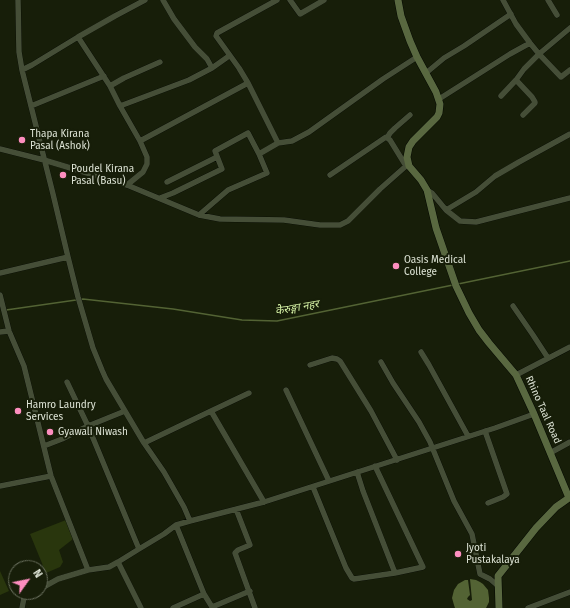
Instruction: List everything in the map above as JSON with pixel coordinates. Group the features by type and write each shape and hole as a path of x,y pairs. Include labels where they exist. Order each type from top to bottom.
{"street":[{"path":"18,0 22,70 54,194 78,297 93,348 102,370 144,443 184,507 190,521"},
{"path":"22,70 32,66 78,37 145,0"},
{"path":"163,0 174,19 195,47 207,59 212,68"},
{"path":"277,0 217,33 216,36 248,83 278,143"},
{"path":"290,0 300,14 324,0"},
{"path":"398,0 405,28 417,57 436,92 439,99 440,109 437,117 409,147 407,158 408,166"},
{"path":"503,0 530,43 561,77 570,70"},
{"path":"548,0 557,15"},
{"path":"426,73 444,58 511,14"},
{"path":"501,96 539,54 570,28"},
{"path":"78,37 110,86 147,157 147,164 143,172 127,185"},
{"path":"439,99 530,43"},
{"path":"120,106 189,80 212,68 229,56"},
{"path":"259,154 278,143 292,141 309,132 383,79 417,57"},
{"path":"110,86 160,62"},
{"path":"31,106 104,76"},
{"path":"516,80 535,102 523,115"},
{"path":"140,141 248,83"},
{"path":"388,138 390,133 410,115"},
{"path":"160,198 222,169 215,151 248,133 259,154 266,173 228,190 199,215"},
{"path":"446,210 476,192 495,176 570,134"},
{"path":"330,174 384,138 388,138"},
{"path":"388,138 408,166"},
{"path":"0,149 44,160 127,185 199,215 220,219 284,220 320,225 340,225 352,218 370,198 408,166"},
{"path":"167,182 217,157"},
{"name":"Rhino Taal Road","path":"408,166 421,180 427,190 436,228 456,286 469,313 479,330 516,375 550,453 568,489 570,499 556,507 536,528 498,576"},
{"path":"427,190 432,193 446,210 460,221 476,222 570,198"},
{"path":"0,273 68,257"},
{"path":"0,295 9,331 24,366 51,476 88,570"},
{"path":"512,306 548,358"},
{"path":"0,332 9,331"},
{"path":"516,375 570,347"},
{"path":"421,352 468,436"},
{"path":"310,365 332,358 340,361 371,411 396,460"},
{"path":"381,362 419,422 432,447 454,501 472,534 480,574 490,579 499,589"},
{"path":"67,382 88,426 139,549"},
{"path":"286,390 329,481"},
{"path":"144,443 250,393"},
{"path":"44,446 125,411"},
{"path":"211,411 264,502"},
{"path":"48,585 58,579 88,570 108,567 164,534 176,525 264,502 313,487 534,414"},
{"path":"485,431 507,494 488,503"},
{"path":"550,453 570,442"},
{"path":"313,487 346,568 352,578 354,579 396,573 423,567 375,466"},
{"path":"357,472 363,491 396,573"},
{"path":"0,486 51,476"},
{"path":"236,509 250,545 238,550 235,553 255,608"},
{"path":"176,525 204,594 212,608 250,591"},
{"path":"118,562 141,608"},
{"path":"484,576 498,576 500,607"},
{"path":"528,608 570,592"},
{"path":"173,608 204,594"}],"shaded area":[{"path":"66,520 73,539 59,550 63,562 60,567 48,572 48,560 41,560 30,534"},
{"path":"0,571 8,591 0,595"},
{"path":"470,579 480,582 488,590 489,602 486,608 455,608 452,598 454,590 458,584 465,580 468,580 470,595 467,599 470,601 472,600"}],"waterway":[{"name":"केेरुङ्गा नहर","path":"458,284 570,261"},
{"name":"केेरुङ्गा नहर","path":"6,310 83,299 173,309 242,320 277,321 453,285"}],"place":[{"name":"Thapa Kirana Pasal (Ashok)","path":"22,140"},
{"name":"Poudel Kirana Pasal (Basu)","path":"63,175"},
{"name":"Oasis Medical College","path":"396,266"},
{"name":"Hamro Laundry Services","path":"18,411"},
{"name":"Gyawali Niwash","path":"50,432"},
{"name":"Jyoti Pustakalaya","path":"458,554"}]}
